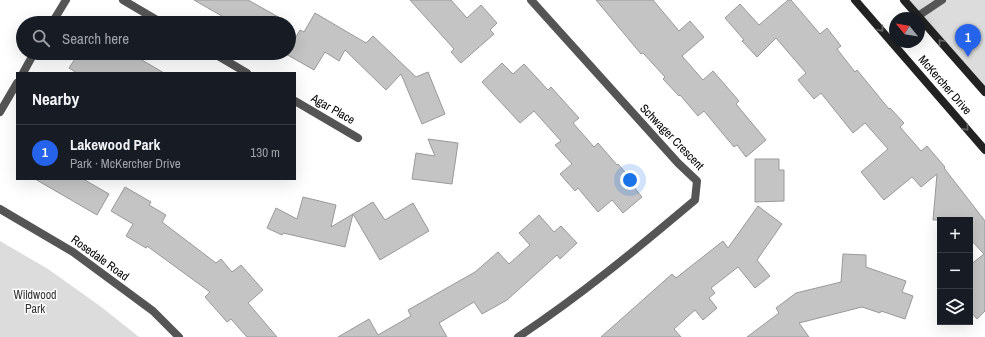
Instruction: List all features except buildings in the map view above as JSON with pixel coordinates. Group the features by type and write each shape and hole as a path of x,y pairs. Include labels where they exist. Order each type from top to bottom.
{"main road":[{"name":"McKercher Drive","path":"855,0 985,150"},
{"name":"McKercher Drive","path":"904,0 914,12"},
{"name":"McKercher Drive","path":"925,24 985,92"}],"street":[{"path":"56,16 66,0"},
{"path":"123,0 150,16"},
{"name":"Schwager Crescent","path":"518,337 552,314 661,229 695,200 697,180 678,163 531,0"},
{"path":"924,12 942,0"},
{"path":"24,72 30,60"},
{"path":"225,60 245,72"},
{"path":"0,112 16,85"},
{"name":"Agar Place","path":"296,102 358,138"},
{"name":"Rosedale Road","path":"0,209 73,252 153,311 179,337"}],"green space":[{"path":"902,0 985,0 985,94 925,26 925,12 913,12"},
{"name":"Wildwood Park","path":"0,241 48,269 100,306 139,337 0,337"}],"place":[{"name":"Lakewood Park","path":"968,57"}]}
